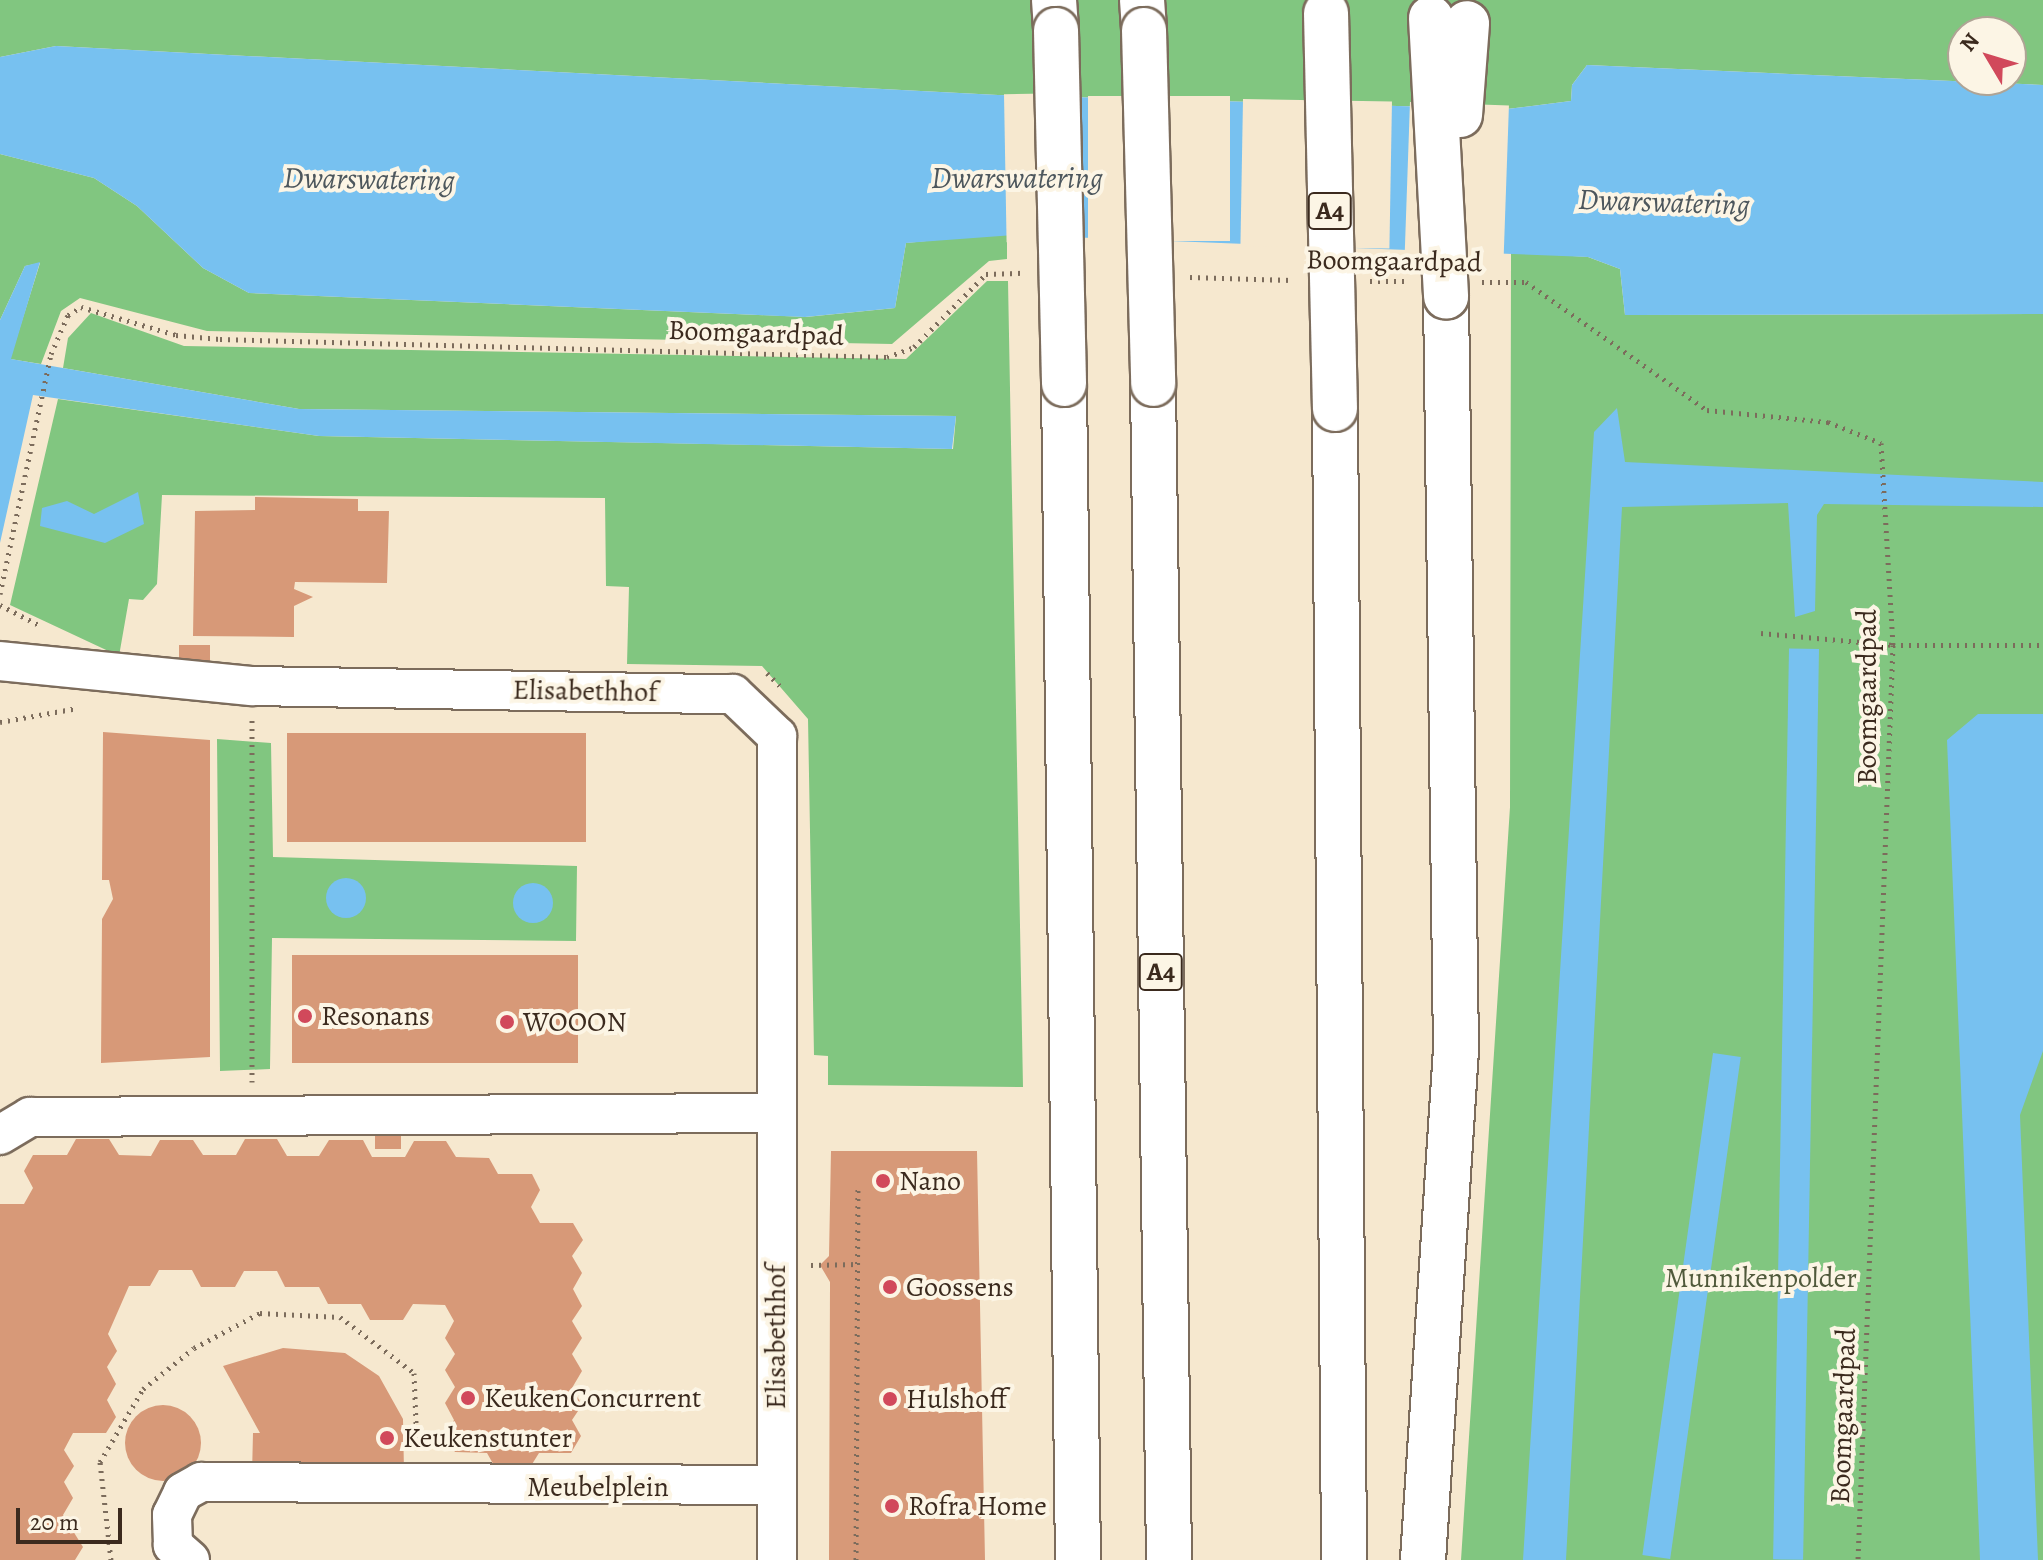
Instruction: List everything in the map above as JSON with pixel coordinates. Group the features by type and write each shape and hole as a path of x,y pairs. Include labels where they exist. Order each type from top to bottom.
{"highway":[{"name":"A4","path":"1326,7 1335,409 1344,1560"},
{"path":"1423,1560 1456,1050 1441,287 1450,10"},
{"path":"1055,15 1064,384 1078,1560"},
{"name":"A4","path":"1143,15 1153,384 1169,1560"}],"street":[{"name":"Elisabethhof","path":"0,661 252,686 733,694 777,736 777,1560"},
{"path":"15,1126 252,1115 776,1113"},
{"name":"Meubelplein","path":"190,1560 173,1545 172,1515 183,1492 201,1482 777,1485"}],"path":[{"name":"Boomgaardpad","path":"0,594 44,406 51,354 68,315 94,305 176,335 220,339 887,357 914,347 986,274 1031,273"},
{"name":"Boomgaardpad","path":"1181,277 1304,280"},
{"name":"Boomgaardpad","path":"1352,280 1441,287 1526,282 1707,410 1860,429 1881,443 1881,525 1893,645 1858,1560"},
{"path":"1761,633 1893,645 2043,645"},
{"path":"753,667 776,677 789,704"},
{"path":"252,686 252,1115"},
{"path":"856,1560 858,1189"},
{"path":"805,1249 805,1265 858,1264"},
{"path":"111,1560 100,1462 143,1389 194,1348 260,1313 340,1317 414,1373 419,1485"}],"green space":[{"path":"0,0 2043,0 2043,85 2027,84 2027,16 1947,16 1947,81 1587,65 1572,85 1571,101 1507,109 998,95 56,46 0,57"},
{"path":"0,154 94,178 137,206 203,268 249,293 806,317 895,308 906,243 1007,233 1007,259 989,261 892,344 207,331 80,298 61,311 41,364 10,359 40,263 25,266 0,320"},
{"name":"Munnikenpolder","path":"1511,252 1588,257 1620,269 1625,315 2043,314 2043,1560 1461,1560 1510,807"},
{"path":"987,281 1008,281 1023,1087 828,1085 828,1056 814,1055 808,719 762,666 627,664 629,587 606,586 605,498 162,495 157,584 143,600 129,599 119,656 10,605 58,399 319,436 953,449 956,416 299,409 63,368 68,338 91,313 184,346 906,359"},
{"path":"217,739 271,743 273,857 577,866 576,941 272,938 270,1069 220,1071"}],"water":[{"name":"Dwarswatering","path":"56,46 998,95 1507,109 1571,101 1572,85 1587,65 1947,81 1947,96 2027,96 2027,84 2043,85 2043,314 1625,315 1620,269 1588,257 1014,235 906,243 895,308 805,317 249,293 203,268 137,206 94,178 0,154 0,57"},
{"path":"40,262 11,359 299,409 956,416 952,449 319,436 33,395 0,543 0,320 25,266"},
{"path":"1617,408 1625,462 2043,482 2043,507 1824,504 1817,515 1815,611 1795,617 1788,503 1622,507 1566,1560 1523,1560 1594,432"},
{"path":"138,492 144,524 105,543 40,526 42,508 67,501 94,514"},
{"path":"1789,648 1819,649 1803,1560 1773,1559"},
{"path":"1978,714 2043,714 2043,1051 2020,1115 2038,1560 1980,1560 1947,740"},
{"path":"346,878 360,884 366,898 360,912 346,918 332,912 326,898 332,884"},
{"path":"533,883 547,889 553,903 547,917 533,923 519,917 513,903 519,889"},
{"path":"1713,1053 1741,1057 1670,1559 1642,1555"}],"pier":[{"path":"1075,93 1078,241 1007,242 1004,94"},
{"path":"1088,96 1230,96 1230,241 1088,241"},
{"path":"1243,99 1392,102 1389,249 1240,246"},
{"path":"1410,102 1509,105 1504,255 1405,252"}],"building":[{"path":"255,497 358,499 358,511 389,511 387,583 295,582 294,589 313,597 294,606 294,637 193,636 195,511 255,510"},
{"path":"179,645 210,645 210,668 179,668"},
{"path":"103,732 210,740 210,1057 101,1063 102,919 113,899 109,880 102,880"},
{"path":"287,733 586,733 586,842 287,842"},
{"path":"292,955 578,955 578,1063 292,1063"},
{"path":"375,1132 401,1132 401,1149 375,1149"},
{"path":"76,1139 109,1139 119,1155 151,1156 160,1140 193,1140 203,1155 236,1155 245,1139 277,1139 287,1156 319,1156 329,1140 363,1140 372,1157 405,1157 414,1141 446,1141 456,1157 489,1158 498,1174 532,1174 540,1190 531,1207 540,1223 573,1223 583,1240 572,1256 582,1273 573,1289 582,1306 572,1321 582,1338 572,1354 582,1371 572,1388 582,1405 572,1420 581,1436 571,1453 539,1453 529,1469 496,1469 487,1453 455,1452 445,1436 454,1420 445,1403 455,1387 445,1370 455,1354 445,1338 454,1321 445,1305 413,1304 403,1320 370,1320 361,1304 328,1304 319,1287 285,1287 277,1271 244,1271 235,1287 201,1287 192,1270 159,1270 150,1286 129,1286 108,1334 117,1351 107,1367 116,1384 107,1400 116,1417 106,1433 73,1433 64,1450 74,1466 64,1482 73,1498 63,1515 83,1547 75,1560 0,1560 0,1204 24,1204 33,1188 24,1171 33,1155 67,1155"},
{"path":"831,1151 977,1151 985,1560 829,1560 830,1282 820,1265 829,1256"},
{"path":"283,1348 345,1353 379,1376 403,1419 404,1472 252,1474 253,1433 260,1433 223,1366"},
{"path":"163,1405 178,1408 190,1416 198,1428 201,1443 198,1458 190,1470 178,1478 163,1481 148,1478 136,1470 128,1458 125,1443 128,1428 136,1416 148,1408"}],"place":[{"name":"Resonans","path":"305,1016"},
{"name":"WOOON","path":"507,1022"},
{"name":"Nano","path":"883,1181"},
{"name":"Goossens","path":"890,1287"},
{"name":"KeukenConcurrent","path":"468,1398"},
{"name":"Hulshoff","path":"890,1399"},
{"name":"Keukenstunter","path":"387,1438"},
{"name":"Rofra Home","path":"892,1506"}]}
